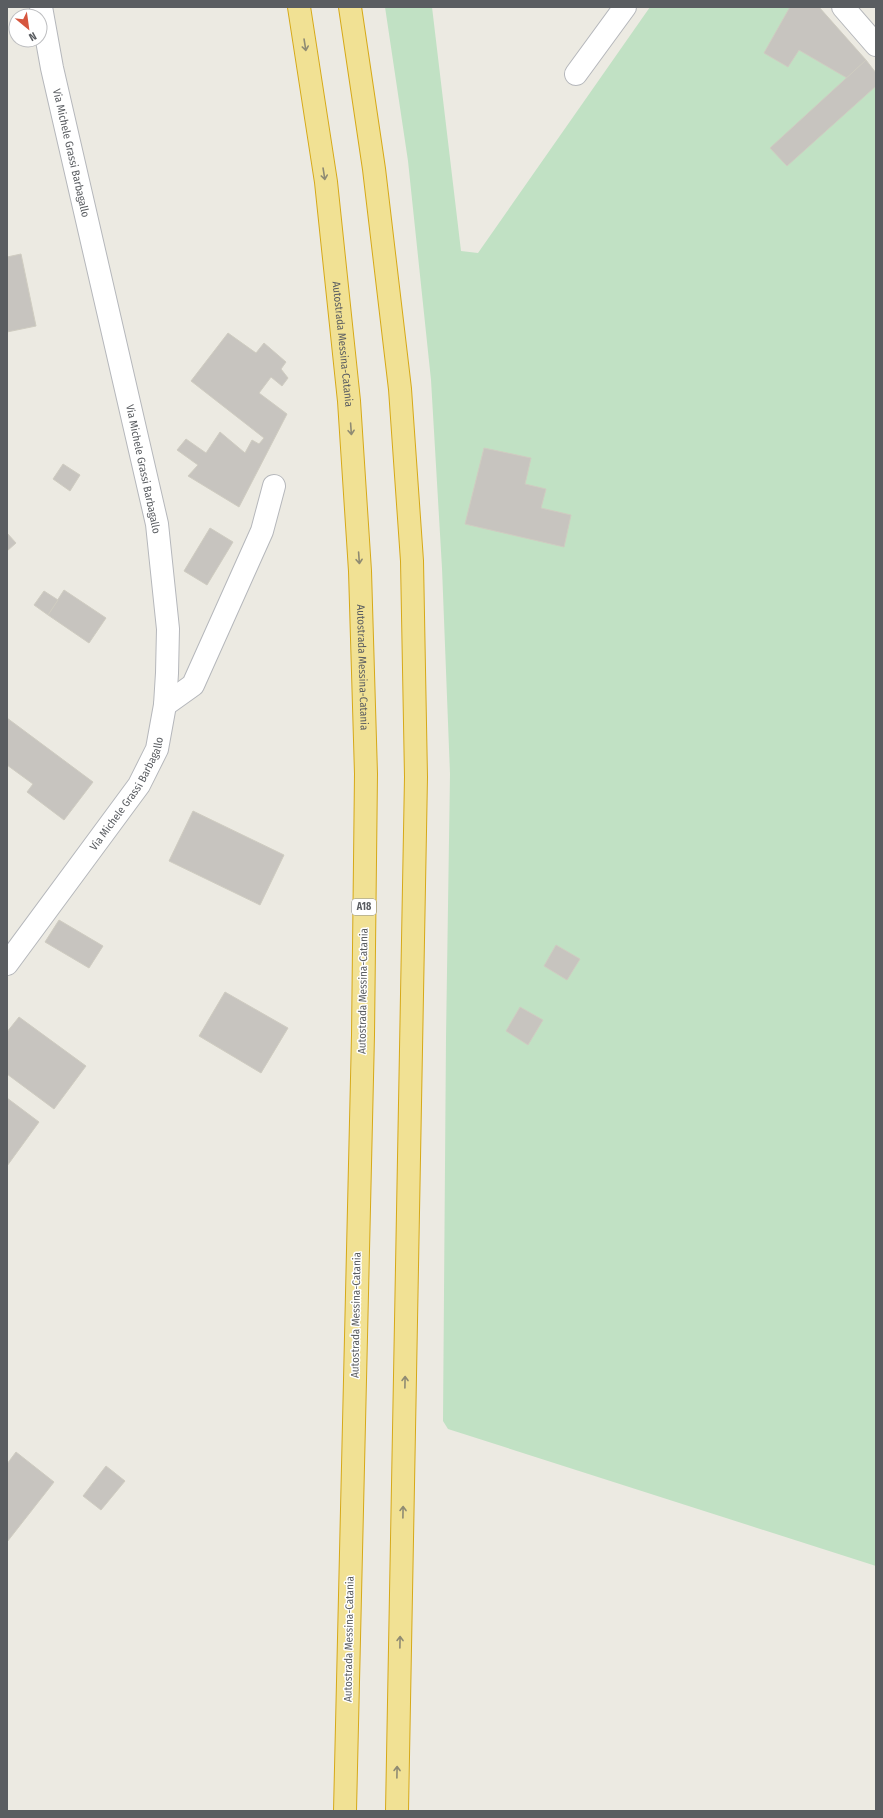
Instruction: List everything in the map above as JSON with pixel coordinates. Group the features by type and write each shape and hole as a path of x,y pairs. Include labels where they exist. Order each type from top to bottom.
{"highway":[{"name":"Autostrada Messina-Catania","path":"299,7 326,182 349,401 360,571 366,766 363,1035 345,1811"},
{"path":"350,7 374,169 400,389 412,561 416,777 397,1811"}],"street":[{"name":"Via Michele Grassi Barbagallo","path":"7,964 139,785 157,749 165,705 168,629 157,524 52,68 41,7"},
{"path":"576,74 625,7"},
{"path":"843,7 876,45"},
{"path":"165,705 193,685 262,531 274,486"}],"green space":[{"path":"385,7 432,7 461,251 478,253 650,7 819,7 876,73 876,1566 448,1429 443,1421 450,774 442,568 431,380 408,161"}],"building":[{"path":"790,7 819,7 866,60 847,78 799,50 788,67 764,53"},
{"path":"866,60 876,73 876,86 787,166 770,148"},
{"path":"21,254 36,326 7,332 7,257"},
{"path":"228,333 256,353 264,343 286,362 281,369 288,378 282,386 271,377 259,393 287,414 239,507 188,476 198,465 177,450 186,439 206,453 220,432 245,453 252,440 259,444 264,438 191,381"},
{"path":"484,448 531,458 525,484 546,489 541,508 571,515 564,547 465,524"},
{"path":"63,464 80,475 70,491 53,479"},
{"path":"210,528 233,542 207,585 184,571"},
{"path":"7,533 16,543 7,551"},
{"path":"64,590 106,618 89,643 48,615"},
{"path":"44,591 58,600 48,615 34,605"},
{"path":"7,718 93,782 64,820 27,792 33,784 7,765"},
{"path":"193,811 284,855 260,905 169,861"},
{"path":"59,920 103,946 89,968 45,942"},
{"path":"556,945 580,959 567,980 544,966"},
{"path":"225,992 288,1028 261,1073 199,1036"},
{"path":"520,1007 543,1020 528,1045 506,1031"},
{"path":"19,1017 86,1066 54,1109 7,1074 7,1032"},
{"path":"7,1098 39,1122 7,1166"},
{"path":"16,1452 54,1482 7,1542 7,1464"},
{"path":"106,1466 125,1481 101,1510 83,1496"}]}
